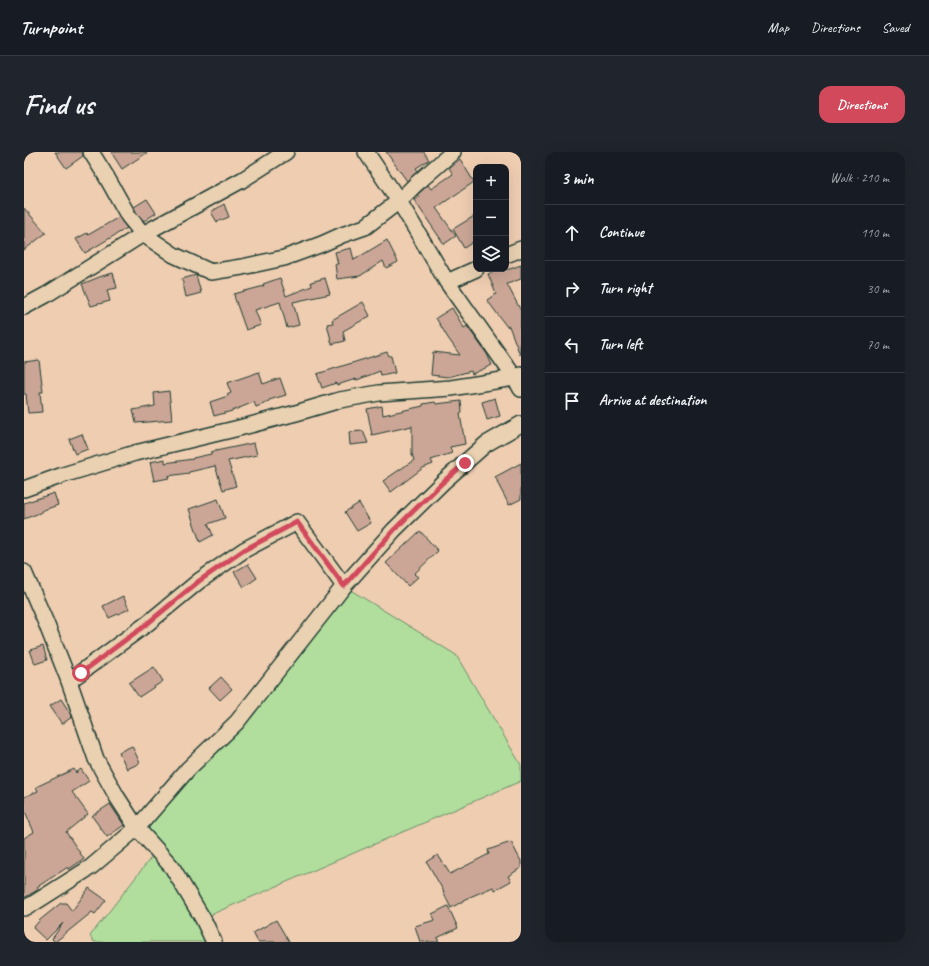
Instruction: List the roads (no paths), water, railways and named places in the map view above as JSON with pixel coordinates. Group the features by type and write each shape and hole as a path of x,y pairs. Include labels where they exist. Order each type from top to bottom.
{"street":[{"path":"91,152 129,217 143,234 174,255 211,272 284,258 365,227 399,201 453,152"},
{"path":"24,307 46,295 143,234 242,180 286,152"},
{"path":"366,152 399,201 447,282 519,381"},
{"path":"509,254 521,249"},
{"path":"447,282 473,270"},
{"path":"24,489 63,475 136,453 246,426 340,400 379,393 519,381"},
{"path":"24,908 91,867 137,828 188,769 237,722 344,586 394,530 443,482 486,444 521,424"},
{"path":"69,681 148,623 199,581 244,550 297,522 344,586"},
{"path":"24,572 69,681 96,759 117,797 137,828 172,867 203,919 214,942"}]}
